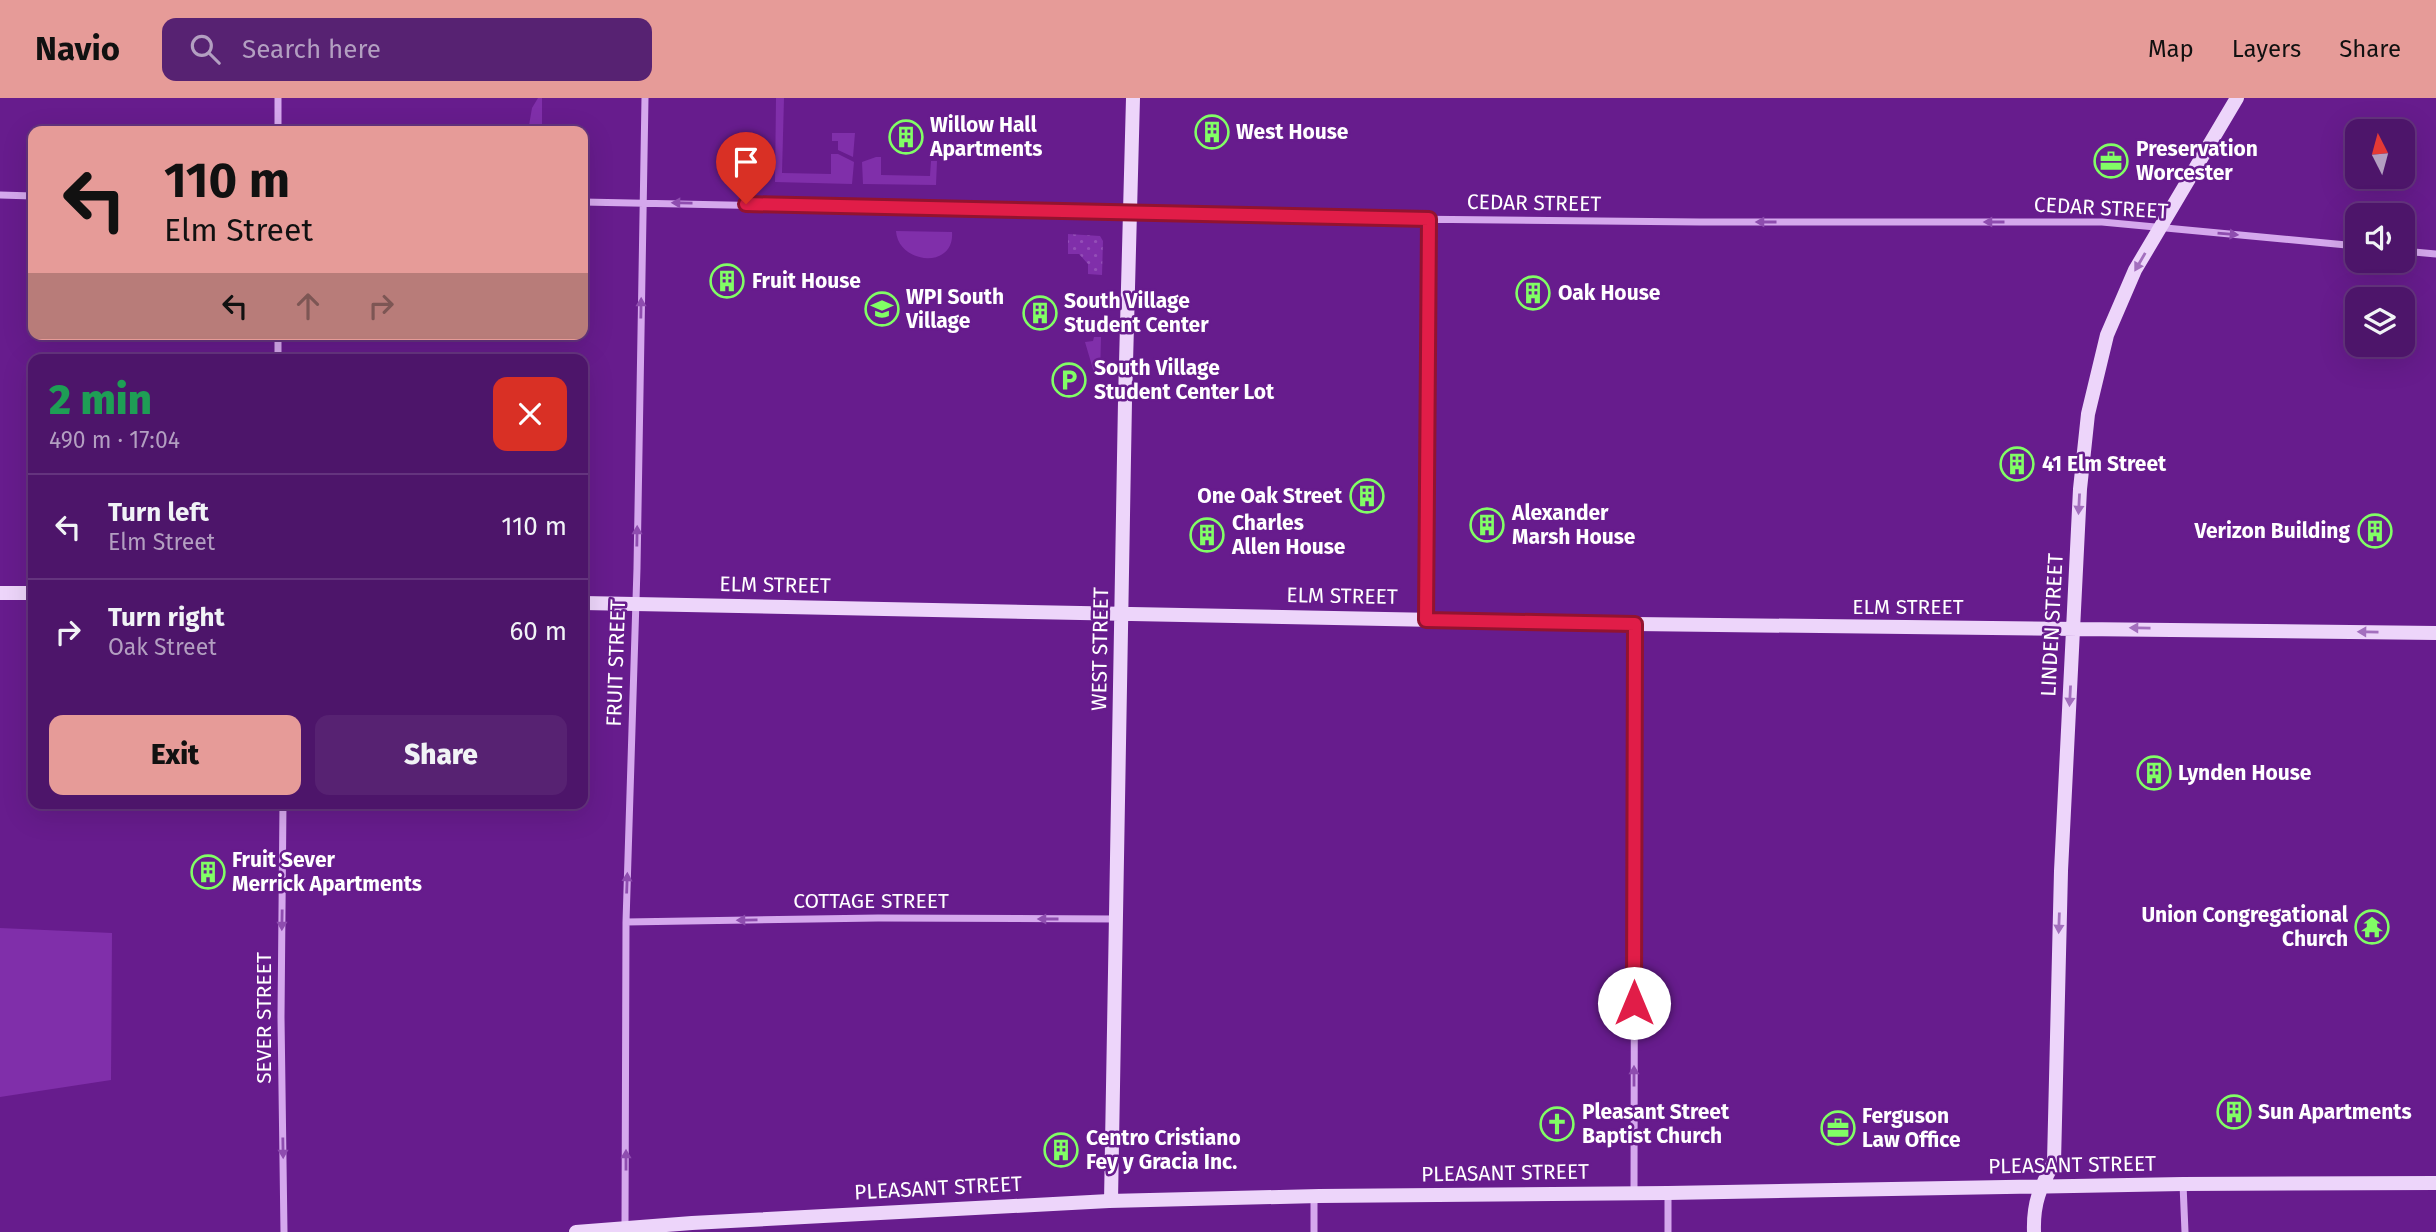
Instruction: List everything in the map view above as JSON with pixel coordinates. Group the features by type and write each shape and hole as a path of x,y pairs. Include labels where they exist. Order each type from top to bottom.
{"main road":[{"name":"WEST STREET","path":"1111,1201 1133,98"},
{"name":"LINDEN STREET","path":"2034,1232 2034,1208 2040,1187 2054,1162 2061,871 2080,489 2093,388 2116,314 2135,270 2237,98"},
{"path":"0,593 28,593"},
{"name":"ELM STREET","path":"588,603 1635,624 2436,633"},
{"name":"PLEASANT STREET","path":"576,1232 988,1206 1111,1201 2183,1184 2436,1183"}],"street":[{"path":"278,98 278,126"},
{"name":"FRUIT STREET","path":"625,1230 626,922 645,98"},
{"path":"0,195 28,196"},
{"name":"CEDAR STREET","path":"588,202 1429,219 2102,222 2345,245"},
{"path":"1426,620 1429,219"},
{"path":"2415,252 2436,254"},
{"path":"1634,1193 1635,624"},
{"name":"SEVER STREET","path":"283,809 281,1017 284,1232"},
{"name":"COTTAGE STREET","path":"626,922 878,918 1116,919"},
{"path":"2183,1184 2185,1232"},
{"path":"1668,1193 1668,1232"},
{"path":"1314,1196 1314,1232"}],"shaded area":[{"path":"538,98 542,98 542,126 529,126 532,108"},
{"path":"776,98 784,98 782,173 831,174 831,154 838,154 854,162 852,184 775,182"},
{"path":"832,133 855,133 853,157 838,150 838,141 832,141"},
{"path":"881,157 881,175 930,176 931,161 937,161 936,185 863,184 862,162"},
{"path":"896,231 952,232 951,244 945,253 936,257 915,256 899,242"},
{"path":"1068,234 1100,236 1103,241 1102,275 1088,274 1088,264 1079,254 1068,254"},
{"path":"1094,337 1101,337 1100,376 1095,376 1085,342 1093,341"},
{"path":"0,928 112,933 111,1080 0,1097"}],"place":[{"name":"West House","path":"1212,132"},
{"name":"Willow Hall Apartments","path":"906,137"},
{"name":"Preservation Worcester","path":"2111,161"},
{"name":"Fruit House","path":"727,281"},
{"name":"Oak House","path":"1533,293"},
{"name":"WPI South Village","path":"882,309"},
{"name":"South Village Student Center","path":"1040,313"},
{"name":"South Village Student Center Lot","path":"1069,380"},
{"name":"41 Elm Street","path":"2017,464"},
{"name":"One Oak Street","path":"1367,496"},
{"name":"Alexander Marsh House","path":"1487,525"},
{"name":"Verizon Building","path":"2375,531"},
{"name":"Charles Allen House","path":"1207,535"},
{"name":"Lynden House","path":"2154,773"},
{"name":"Fruit Sever Merrick Apartments","path":"208,872"},
{"name":"Union Congregational Church","path":"2372,927"},
{"name":"Sun Apartments","path":"2234,1112"},
{"name":"Pleasant Street Baptist Church","path":"1557,1124"},
{"name":"Ferguson Law Office","path":"1838,1128"},
{"name":"Centro Cristiano Fey y Gracia Inc.","path":"1061,1150"}],"route":[{"path":"746,204 1429,219 1426,620 1635,624 1634,1003"}]}
